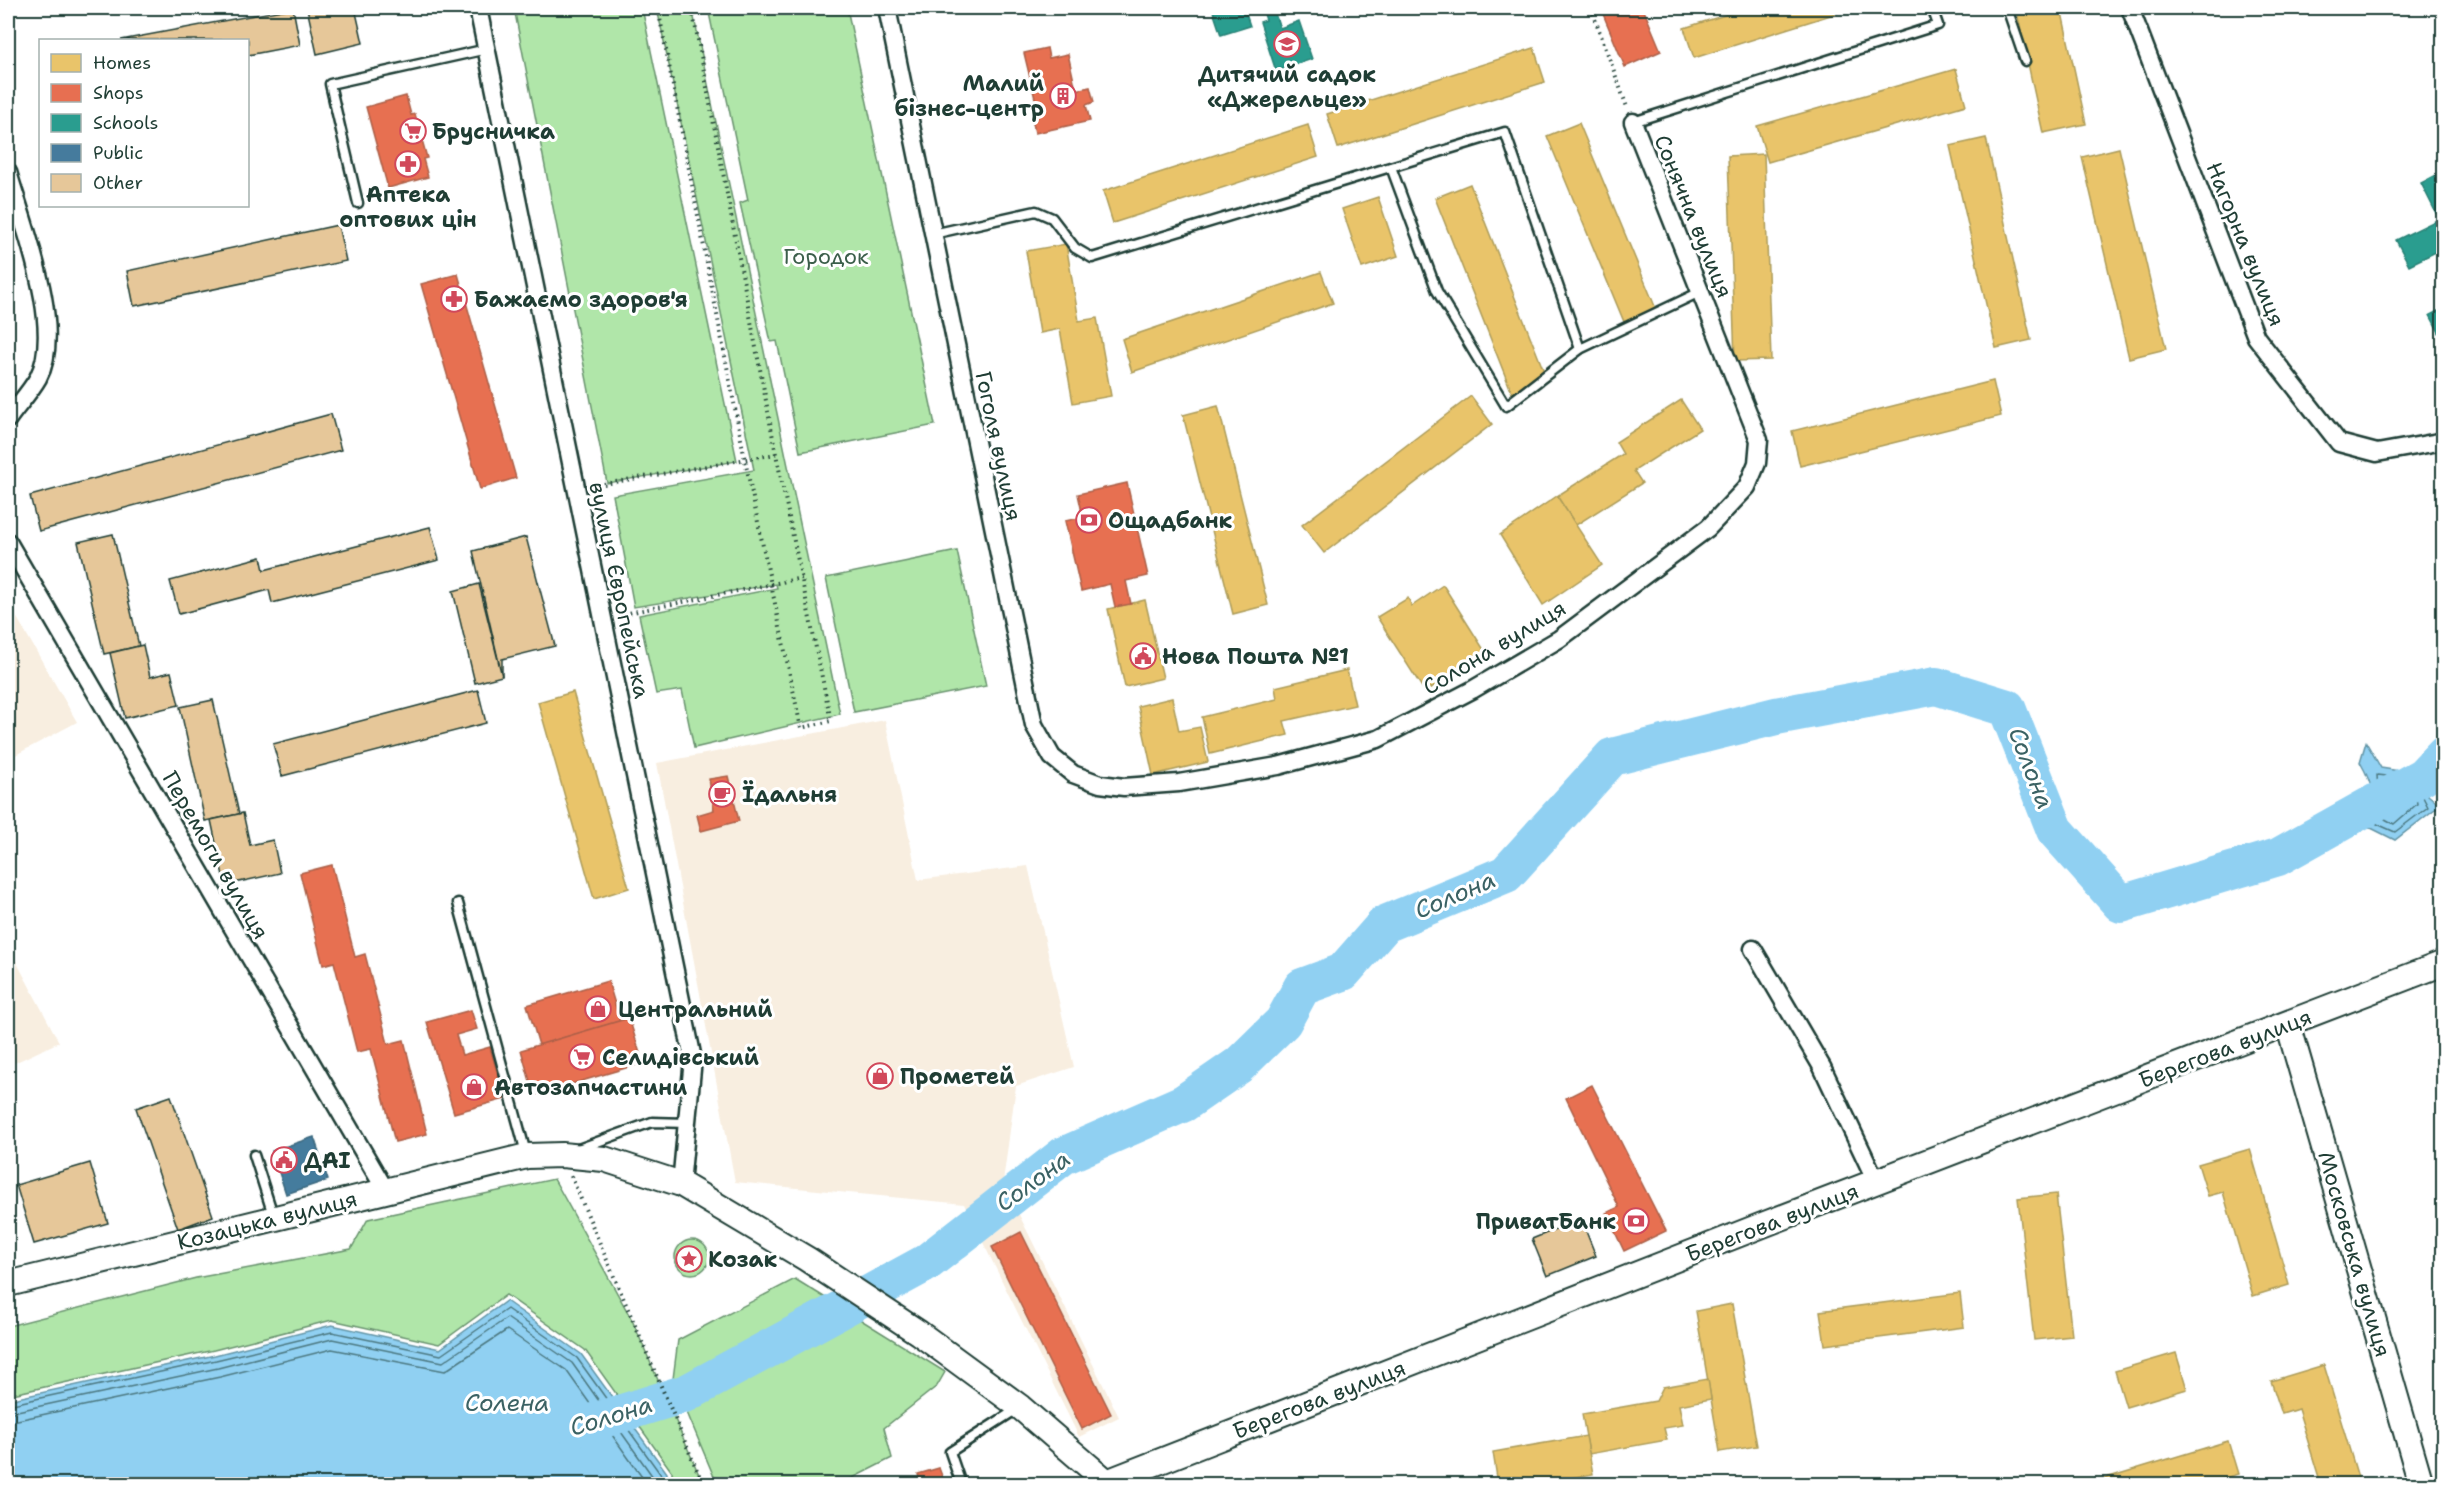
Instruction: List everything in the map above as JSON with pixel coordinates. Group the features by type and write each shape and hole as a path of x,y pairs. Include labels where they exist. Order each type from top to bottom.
{"main road":[{"name":"Берегова вулиця","path":"1105,1484 1875,1181 2444,963"},
{"name":"Московська вулиця","path":"2288,1024 2421,1485"},
{"name":"Козацька вулиця","path":"8,1284 527,1156 562,1155 604,1159 681,1184 807,1259 919,1333 1020,1407 1105,1484"}],"street":[{"name":"вулиця Європейська","path":"478,8 693,1059 681,1184"},
{"name":"Гоголя вулиця","path":"887,8 1034,725 1052,756 1073,774 1100,784 1124,787 1179,783"},
{"name":"Нагорна вулиця","path":"2130,8 2256,337 2339,443 2377,453 2444,441"},
{"name":"Сонячна вулиця","path":"1633,122 1759,440"},
{"path":"8,172 48,313 49,345 39,378 10,412"},
{"name":"Солона вулиця","path":"1179,783 1278,766 1378,739 1491,679 1559,639 1708,528 1747,487 1757,463 1759,440"},
{"name":"Перемоги вулиця","path":"8,542 386,1191"},
{"path":"1753,949 1822,1067 1875,1181"}],"lane":[{"path":"1633,122 1938,25 1932,8"},
{"path":"2007,8 2025,61"},
{"path":"358,203 330,84 487,48"},
{"path":"933,234 1035,211 1052,218 1076,248 1092,258 1505,132 1580,349"},
{"path":"1391,167 1437,291 1506,406 1580,349 1700,292"},
{"path":"458,903 527,1156"},
{"path":"562,1155 652,1122 687,1123"},
{"path":"254,1155 274,1218"},
{"path":"961,1485 950,1452 1020,1407"}],"path":[{"path":"658,8 745,460 801,728 831,721 776,454 692,8"},
{"name":"Сонячна вулиця","path":"1591,8 1633,122"},
{"path":"576,488 776,454"},
{"path":"603,618 802,578"},
{"path":"562,1155 703,1485"}],"shaded area":[{"path":"8,602 77,722 8,759"},
{"name":"Прометей","path":"885,720 918,880 1028,866 1074,1067 1016,1086 1003,1182 1119,1417 1079,1437 964,1204 735,1182 657,763"},
{"path":"8,946 59,1042 8,1066"}],"green space":[{"path":"514,8 642,8 737,461 607,483"},
{"path":"657,8 692,8 840,714 694,748 682,690 656,694 639,615 777,588 776,584 634,607 613,495 754,470"},
{"name":"Городок","path":"708,8 847,8 935,425 800,452 777,341 771,342 740,203 748,200"},
{"path":"957,551 986,686 854,712 826,578"},
{"path":"554,1179 632,1320 703,1484 672,1484 672,1472 585,1350 506,1295 439,1344 332,1320 214,1350 8,1395 8,1326 196,1278 351,1249 368,1219"},
{"path":"692,1240 704,1245 709,1257 704,1269 692,1274 680,1269 675,1257 680,1245"},
{"path":"795,1279 945,1372 937,1386 884,1428 892,1458 841,1484 717,1484 673,1379 678,1340"}],"water":[{"path":"2366,742 2381,768 2412,773 2443,743 2443,768 2433,772 2428,795 2440,805 2395,840 2369,827 2372,794 2369,779 2360,762"},
{"name":"Солена","path":"506,1301 581,1354 667,1473 667,1484 8,1484 8,1400 215,1355 332,1325 440,1349"}],"building: Homes":[{"path":"1747,8 1853,8 1694,58 1684,28"},
{"path":"2016,8 2061,8 2086,124 2043,133"},
{"path":"1534,48 1545,82 1338,148 1327,114"},
{"path":"1956,69 1966,105 1768,162 1757,126"},
{"path":"1579,123 1659,316 1627,329 1547,136"},
{"path":"1308,125 1318,157 1113,223 1103,191"},
{"path":"1986,138 2031,340 1996,348 1950,146"},
{"path":"2119,148 2166,349 2129,358 2082,157"},
{"path":"1764,154 1771,360 1735,361 1728,156"},
{"path":"1470,184 1547,379 1512,393 1435,198"},
{"path":"1378,197 1398,256 1362,268 1342,209"},
{"path":"1066,244 1079,321 1097,318 1111,396 1073,403 1060,329 1040,333 1026,251"},
{"path":"1321,272 1333,303 1132,372 1122,339"},
{"path":"1993,381 2001,416 1800,466 1792,431"},
{"path":"1471,396 1492,424 1324,553 1302,525"},
{"path":"1681,400 1700,429 1634,471 1642,483 1576,525 1557,496 1623,454 1616,442"},
{"path":"1218,406 1268,605 1233,614 1183,415"},
{"path":"1557,496 1602,565 1543,605 1500,535"},
{"path":"1443,585 1486,653 1425,692 1377,617 1408,598 1412,606"},
{"path":"1145,600 1163,678 1125,687 1108,609"},
{"path":"1347,670 1355,705 1284,721 1288,735 1210,754 1202,717 1277,699 1275,687"},
{"path":"573,692 629,888 594,899 538,702"},
{"path":"1172,698 1179,731 1200,727 1208,762 1153,775 1138,706"},
{"path":"2250,1149 2289,1285 2253,1296 2223,1192 2208,1196 2198,1164"},
{"path":"2056,1194 2072,1336 2034,1340 2018,1198"},
{"path":"1960,1293 1964,1327 1825,1345 1820,1311"},
{"path":"1732,1304 1757,1446 1720,1452 1696,1311"},
{"path":"2176,1353 2187,1389 2126,1407 2115,1371"},
{"path":"2324,1365 2360,1484 2321,1484 2298,1409 2282,1414 2271,1381"},
{"path":"1708,1379 1711,1399 1679,1405 1683,1425 1664,1428 1667,1440 1589,1454 1582,1414 1656,1401 1663,1387"},
{"path":"1586,1436 1593,1474 1535,1484 1498,1484 1493,1452"},
{"path":"2228,1441 2238,1474 2205,1484 2086,1484"}],"building: Shops":[{"path":"1618,8 1643,8 1661,51 1625,67 1603,14"},
{"name":"Малий бізнес-центр","path":"1047,48 1049,58 1068,54 1076,90 1090,87 1094,102 1086,105 1090,121 1035,133 1031,113 1038,111 1024,53"},
{"path":"406,96 411,115 415,114 427,158 423,159 428,177 388,188 366,107"},
{"path":"458,274 516,478 480,489 421,284"},
{"path":"1127,483 1148,576 1126,581 1131,604 1115,607 1110,584 1081,591 1065,521 1083,517 1078,494"},
{"name":"Їдальня","path":"728,776 739,821 701,831 697,815 714,810 709,779"},
{"path":"332,865 355,957 365,954 388,1044 404,1040 427,1134 395,1142 371,1049 357,1052 334,962 323,965 300,873"},
{"path":"608,981 620,1021 539,1045 527,1005"},
{"path":"471,1010 477,1029 456,1035 462,1055 490,1047 505,1099 454,1113 427,1022"},
{"name":"Селидівський","path":"629,1018 643,1063 534,1095 521,1050"},
{"path":"1592,1085 1666,1231 1624,1251 1606,1213 1619,1207 1566,1098"},
{"path":"1021,1232 1111,1414 1082,1429 992,1247"},
{"path":"939,1468 945,1484 920,1484 918,1474"}],"building: Schools":[{"name":"Дитячий садок «Джерельце»","path":"1212,8 1244,8 1250,26 1221,35"},
{"name":"Дитячий садок «Джерельце»","path":"1262,8 1273,8 1280,28 1299,21 1312,59 1276,71 1260,22 1266,20"},
{"path":"2444,171 2444,248 2409,265 2396,240 2439,219 2421,183"},
{"path":"2444,308 2444,342 2430,315"}],"building: Public":[{"path":"314,1137 328,1180 286,1194 272,1151"}],"building: Other":[{"path":"293,8 300,45 249,55 249,39 126,39"},
{"path":"307,8 355,8 363,43 317,54"},
{"path":"338,225 346,261 134,306 127,271"},
{"path":"331,414 341,450 39,531 30,496"},
{"path":"430,527 439,560 272,603 269,590 179,614 170,581 261,557 264,570"},
{"path":"113,534 139,646 104,654 78,542"},
{"path":"526,537 555,646 502,659 502,676 473,551"},
{"path":"479,584 502,676 475,683 453,591"},
{"path":"143,645 150,677 171,672 179,705 125,718 110,653"},
{"path":"478,690 486,723 282,776 273,744"},
{"path":"213,700 239,814 205,821 180,707"},
{"path":"243,813 250,845 273,840 280,873 225,885 211,820"},
{"path":"171,1096 213,1216 178,1229 136,1108"},
{"path":"90,1163 108,1223 34,1244 16,1185"},
{"path":"1581,1219 1596,1256 1547,1276 1532,1239"}],"waterway":[{"name":"Солона","path":"574,1428 687,1393 926,1263 1063,1156 1184,1103 1239,1065 1283,1022 1302,987 1343,972 1385,924 1506,874 1612,757 1776,716 1936,686 2007,708 2055,830 2121,904 2278,857 2423,776 2444,754"}],"place":[{"name":"Дитячий садок «Джерельце»","path":"1287,44"},
{"name":"Малий бізнес-центр","path":"1063,96"},
{"name":"Брусничка","path":"413,131"},
{"name":"Аптека оптових цін","path":"408,164"},
{"name":"Бажаємо здоров'я","path":"454,299"},
{"name":"Ощадбанк","path":"1089,520"},
{"name":"Нова Пошта №1","path":"1143,656"},
{"name":"Їдальня","path":"722,794"},
{"name":"Центральний","path":"598,1009"},
{"name":"Селидівський","path":"582,1057"},
{"name":"Прометей","path":"880,1076"},
{"name":"Автозапчастини","path":"474,1087"},
{"name":"ДАІ","path":"284,1160"},
{"name":"ПриватБанк","path":"1636,1221"},
{"name":"Козак","path":"689,1259"}]}
